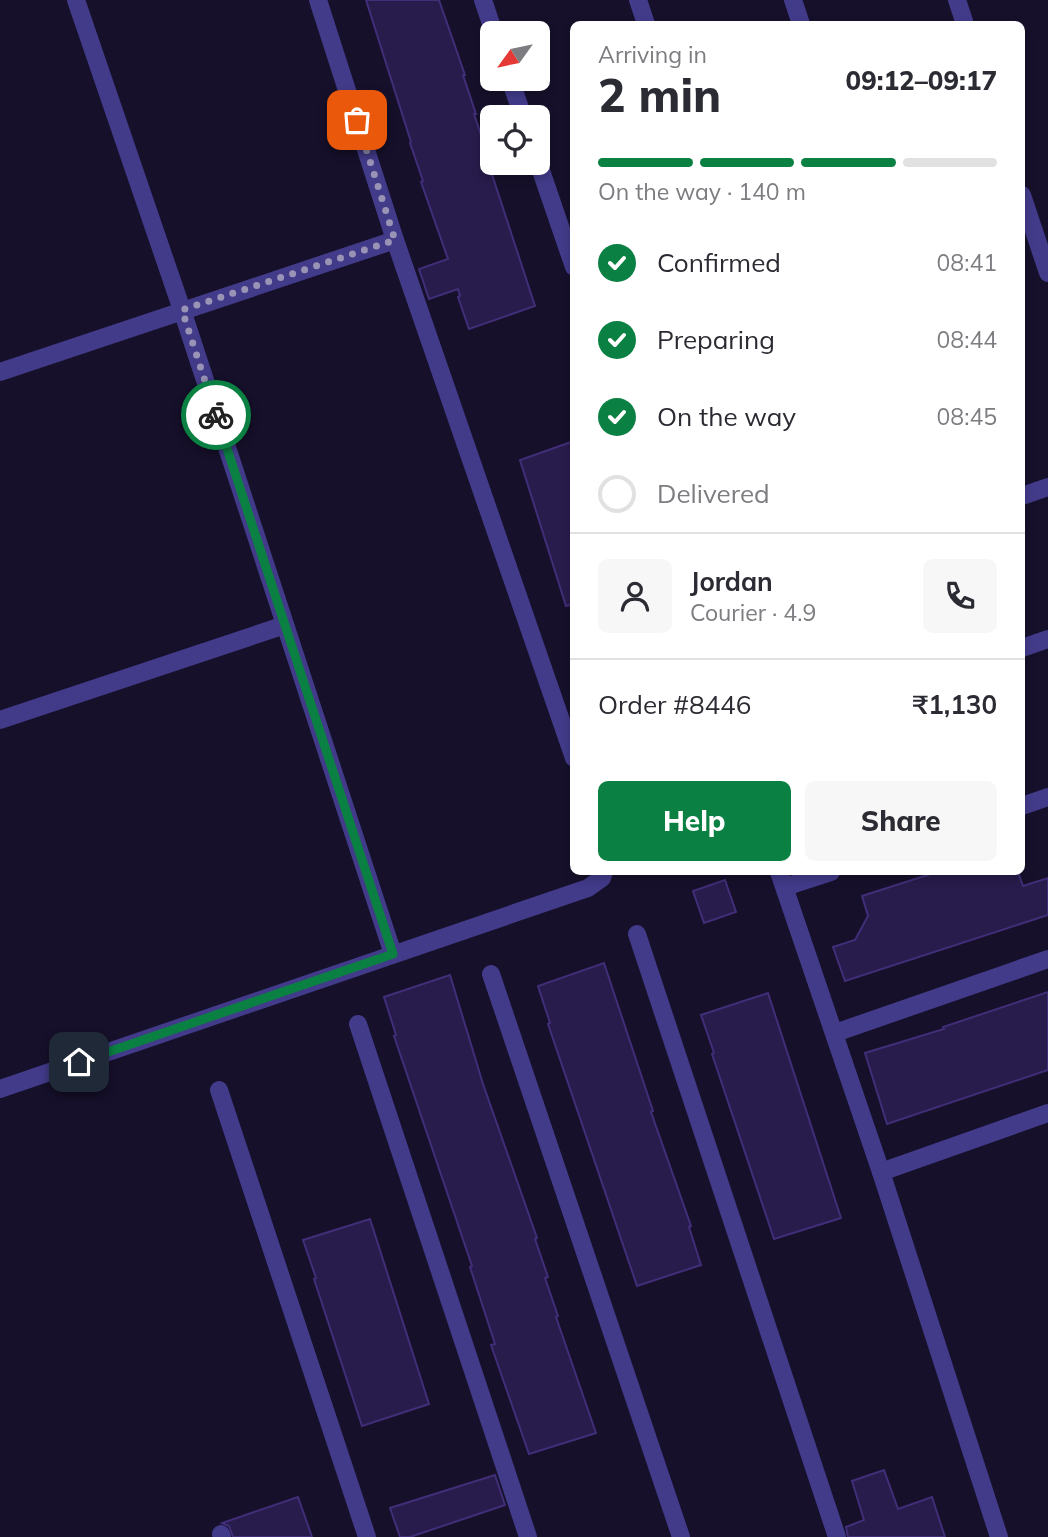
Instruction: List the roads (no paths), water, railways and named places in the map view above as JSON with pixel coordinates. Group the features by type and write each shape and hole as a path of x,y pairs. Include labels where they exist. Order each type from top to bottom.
{"street":[{"path":"76,0 182,310 393,954"},
{"path":"318,0 395,240 570,746"},
{"path":"483,0 490,21"},
{"path":"638,0 645,21"},
{"path":"793,0 800,21"},
{"path":"957,0 964,21"},
{"path":"542,175 570,255"},
{"path":"1025,204 1048,273"},
{"path":"0,372 395,240"},
{"path":"1025,495 1048,487"},
{"path":"0,720 285,625"},
{"path":"1025,647 1048,639"},
{"path":"1025,805 1048,797"},
{"path":"0,1089 588,888 603,875"},
{"path":"810,875 782,879 881,1172 999,1537"},
{"path":"638,934 837,1537"},
{"path":"835,1033 1048,959"},
{"path":"491,974 681,1537"},
{"path":"358,1024 528,1537"},
{"path":"219,1090 367,1537"},
{"path":"881,1172 1048,1113"}]}
